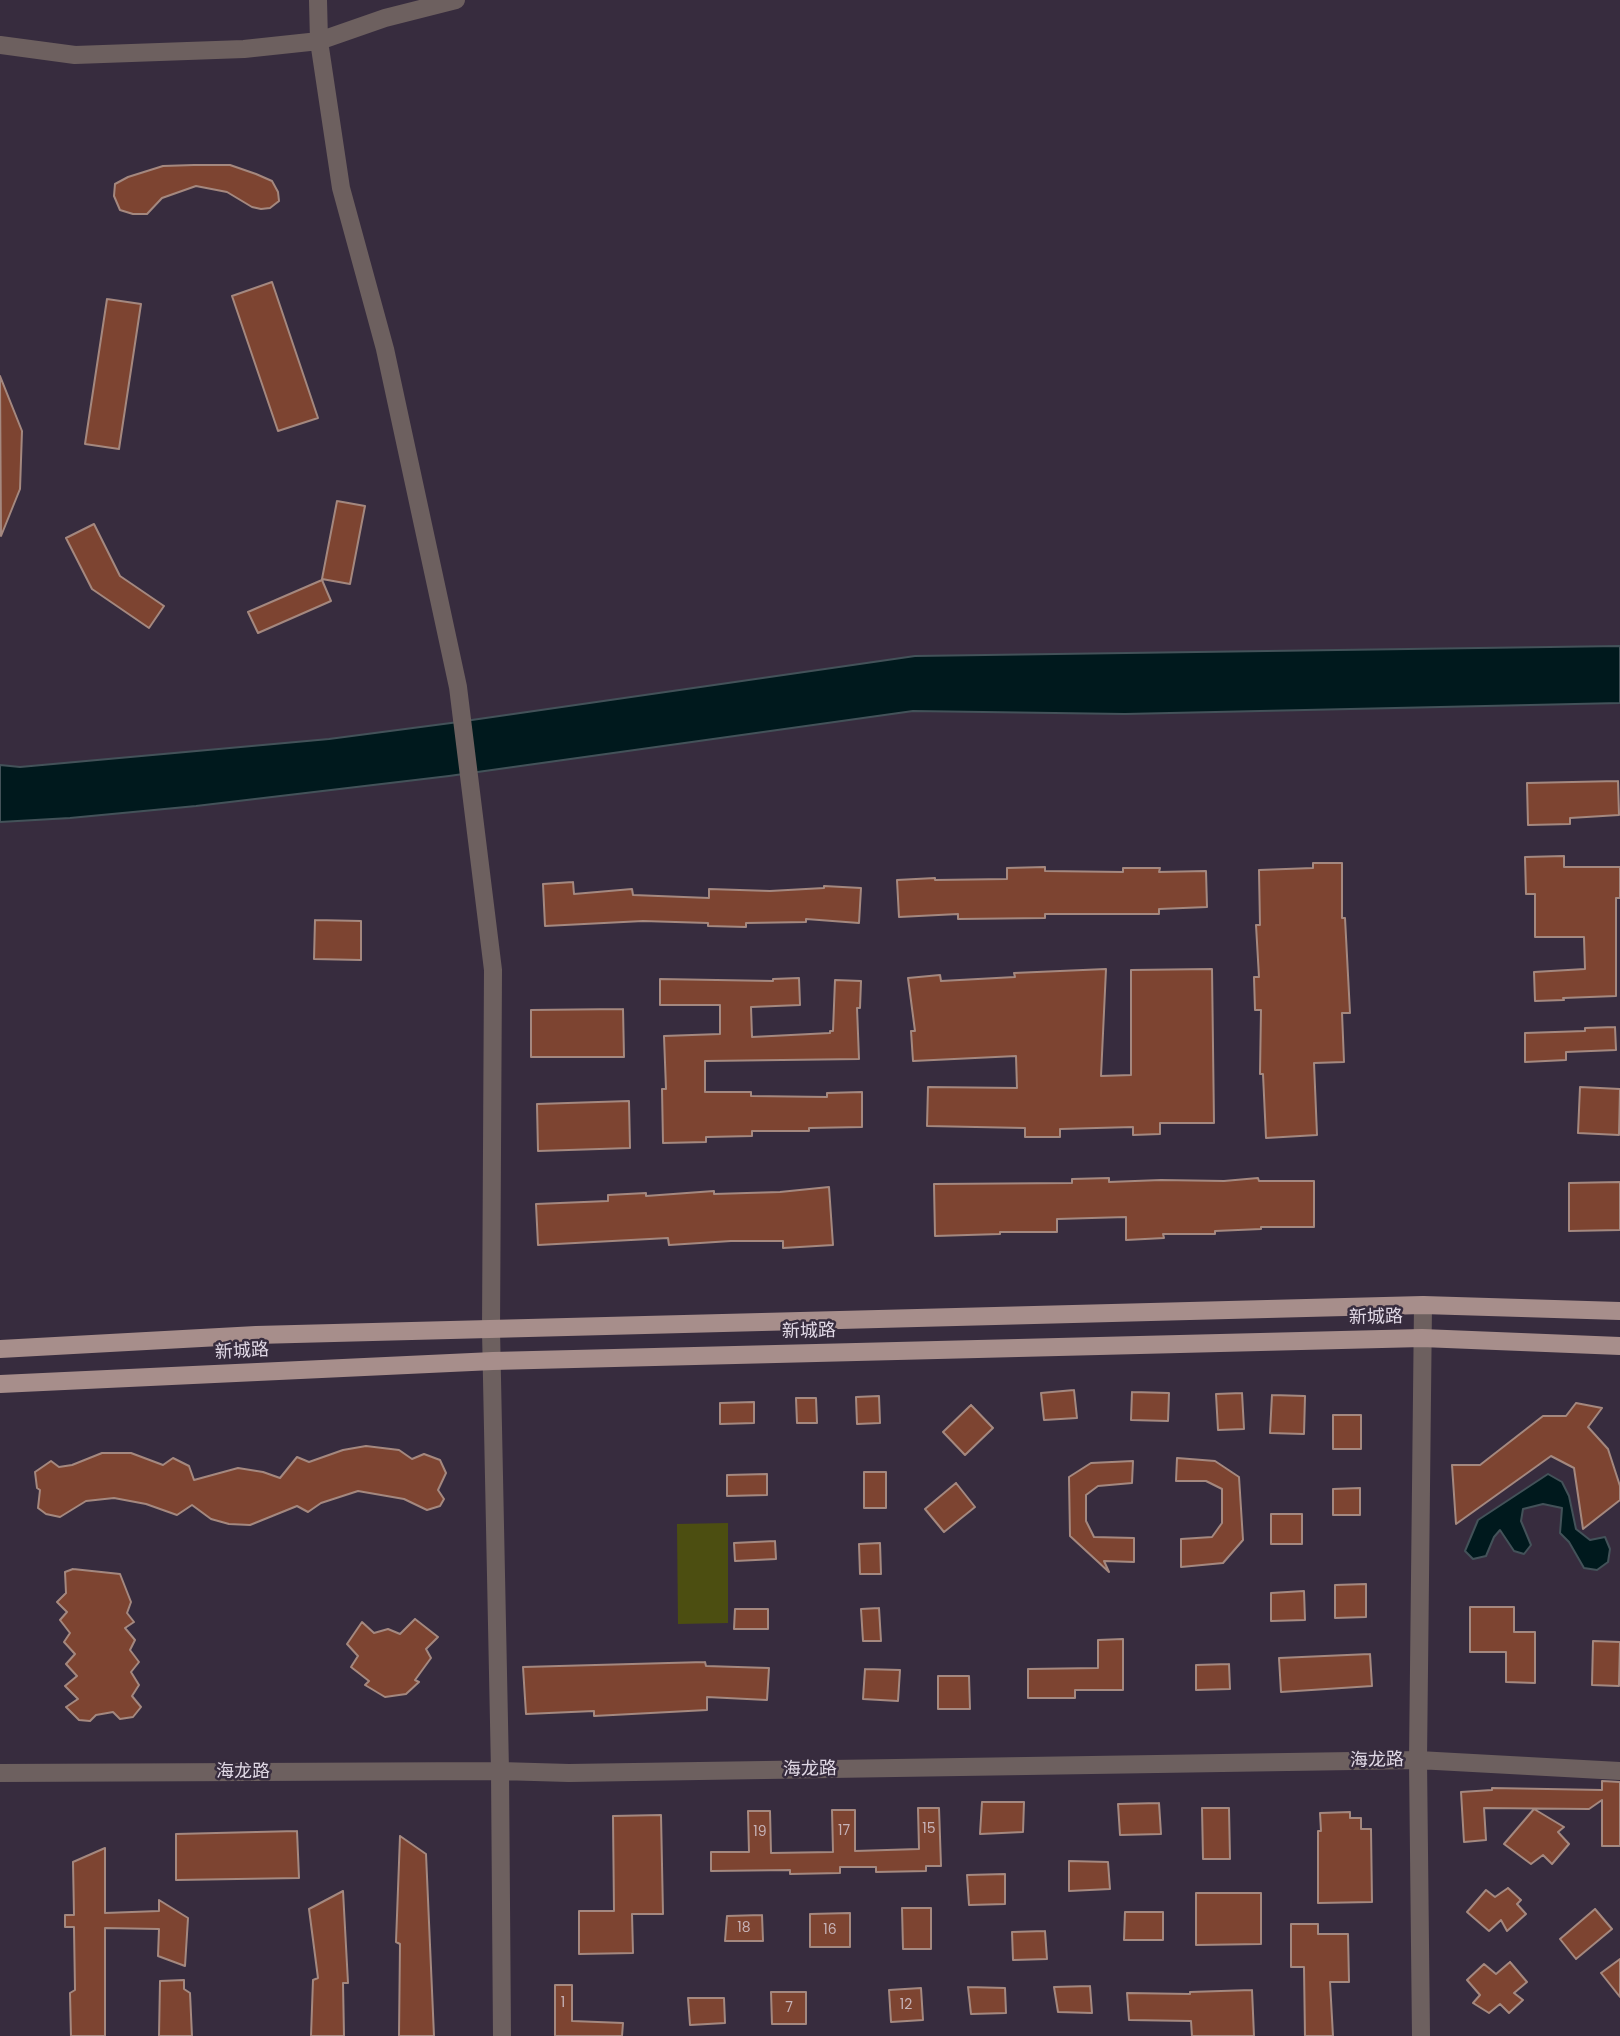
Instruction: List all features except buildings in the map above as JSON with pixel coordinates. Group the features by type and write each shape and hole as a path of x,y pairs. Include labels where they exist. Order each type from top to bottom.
{"main road":[{"name":"新城路","path":"0,1349 256,1335 1423,1305 1620,1311"},
{"name":"新城路","path":"0,1384 493,1361 1422,1338 1620,1346"}],"street":[{"path":"318,0 319,41 341,188 385,349 458,687 493,970 491,1330 500,1771 502,2036"},
{"path":"0,45 75,55 244,49 319,41 384,18 456,0"},
{"path":"1421,2036 1418,1760 1423,1305"},
{"name":"海龙路","path":"0,1773 569,1773 1418,1760 1620,1771"}],"shaded area":[{"path":"1620,646 1620,703 1125,714 913,711 449,776 196,806 0,822 0,765 20,767 329,739 915,656"},
{"path":"1548,1474 1562,1482 1569,1496 1576,1529 1590,1540 1605,1537 1610,1549 1608,1562 1597,1570 1584,1568 1569,1542 1560,1533 1562,1508 1543,1504 1523,1509 1521,1521 1531,1545 1524,1554 1514,1551 1500,1530 1486,1556 1473,1559 1465,1551 1478,1520"},
{"path":"728,1523 728,1623 678,1624 677,1524"}]}
